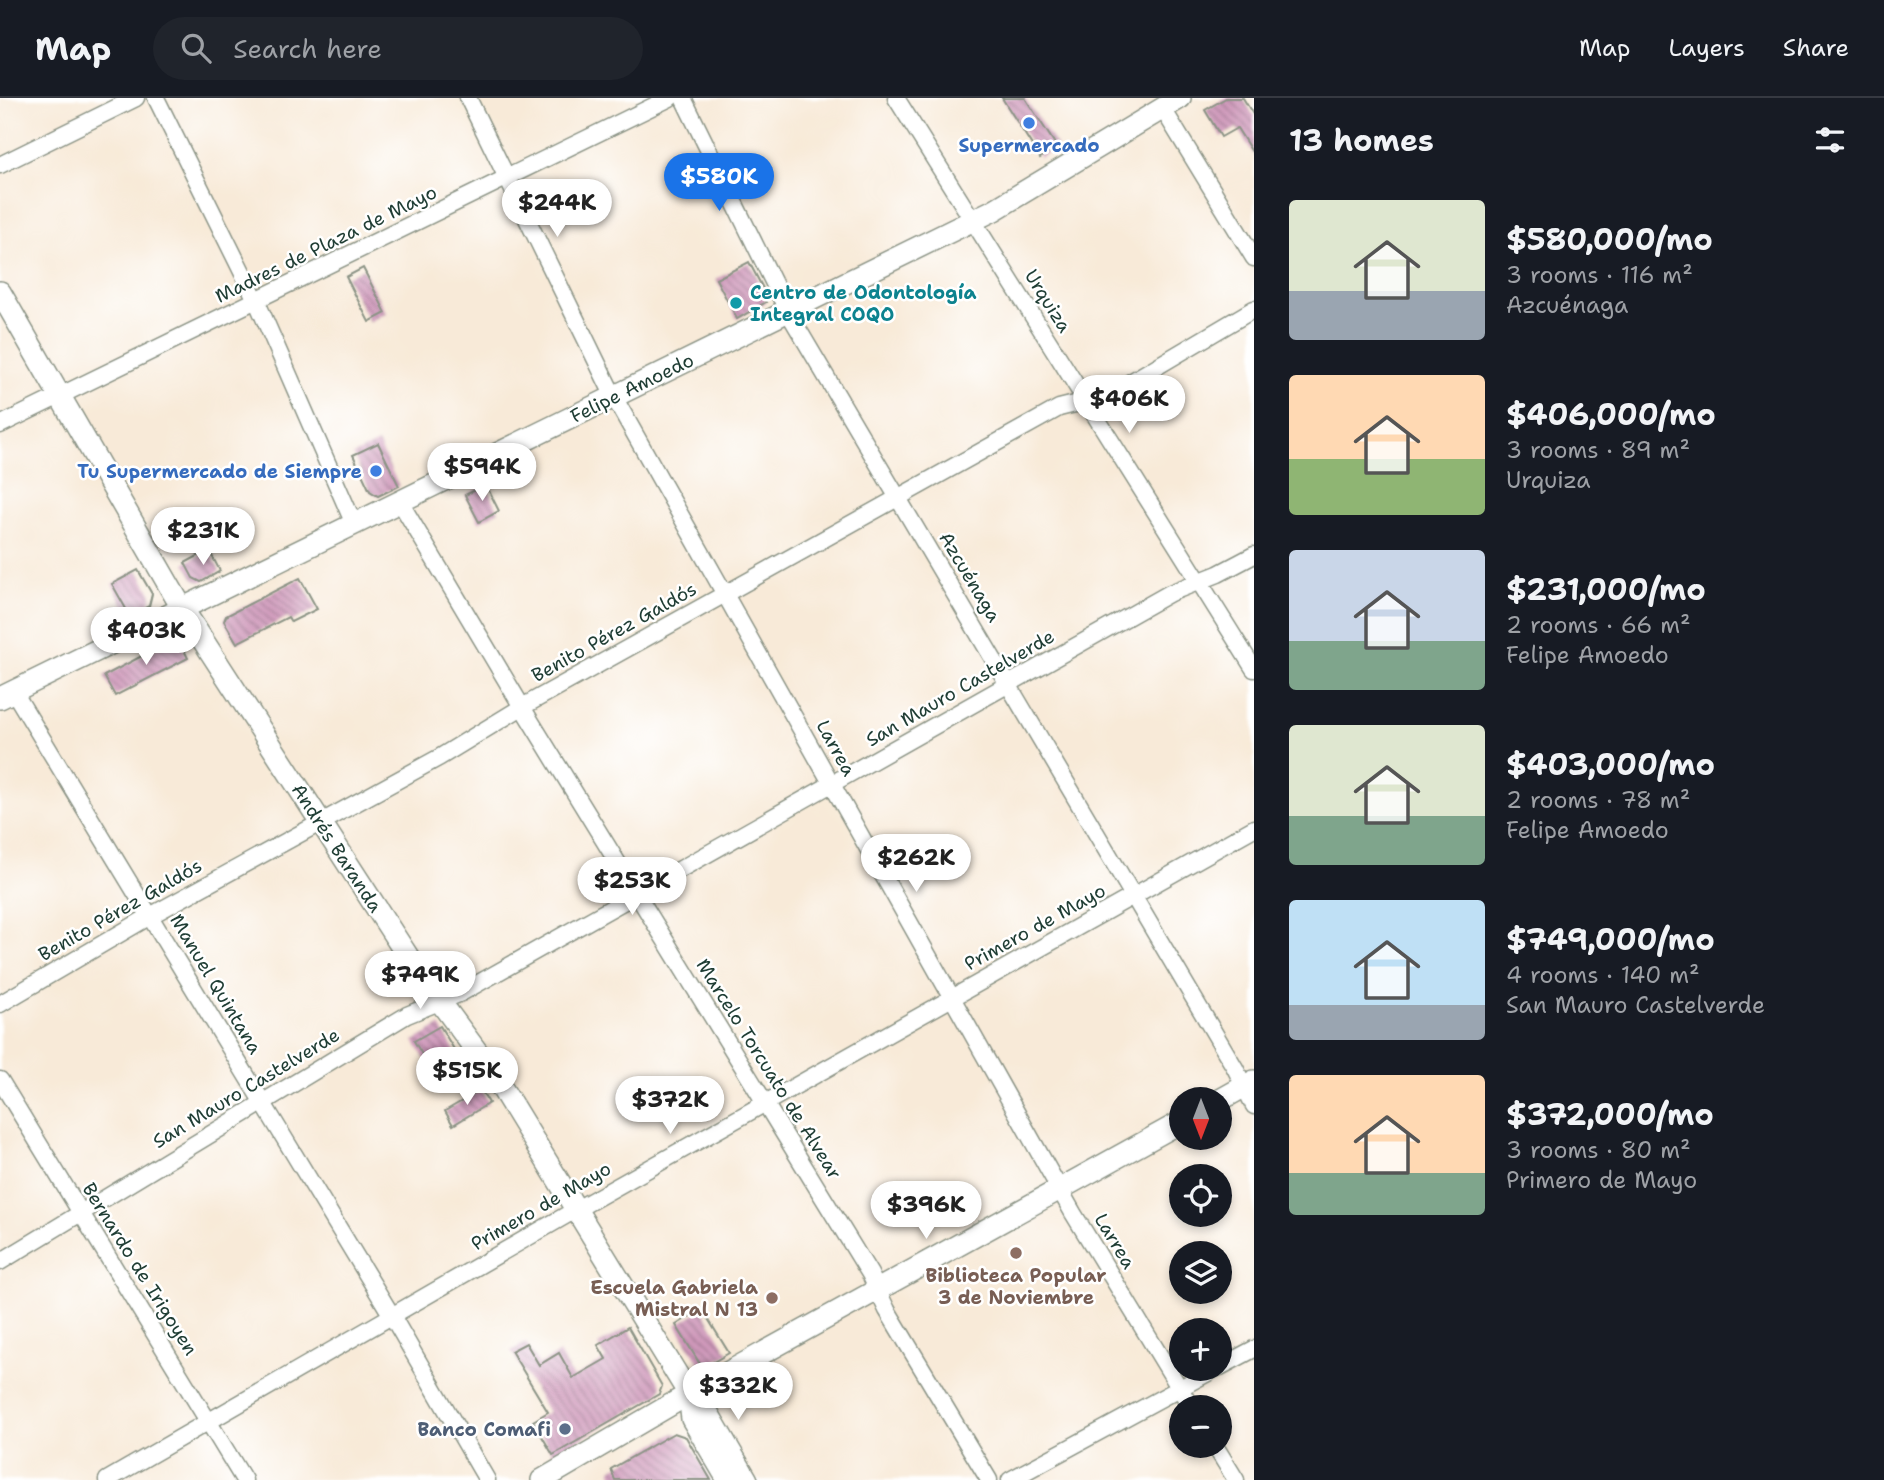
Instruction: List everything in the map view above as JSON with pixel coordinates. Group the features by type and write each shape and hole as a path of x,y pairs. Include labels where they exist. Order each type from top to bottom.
{"main road":[{"name":"Felipe Amoedo","path":"4,694 972,220 1171,102"},
{"name":"Andrés Baranda","path":"0,292 182,608 439,1001 492,1072 690,1394 708,1413 747,1480"},
{"path":"1232,1093 1249,1084"},
{"path":"542,1480 690,1394 1169,1129"},
{"name":"Andrés Baranda","path":"690,1394 692,1419 728,1480"}],"street":[{"path":"0,165 136,98"},
{"path":"156,98 257,302 354,524"},
{"name":"Larrea","path":"468,98 614,397 1060,1190 1184,1395"},
{"name":"Madres de Plaza de Mayo","path":"0,425 257,302 670,98"},
{"name":"Azcuénaga","path":"683,98 788,312 1133,898 1249,1084 1254,1106"},
{"name":"Urquiza","path":"896,98 1254,669"},
{"path":"1171,102 1254,258"},
{"name":"Benito Pérez Galdós","path":"0,1004 150,916 440,757 522,707 1059,408 1107,396 1254,309"},
{"name":"Marcelo Torcuato de Alvear","path":"400,502 635,894 766,1104 989,1480"},
{"name":"San Mauro Castelverde","path":"0,1262 407,1015 461,993 1170,593 1254,555"},
{"name":"Manuel Quintana","path":"4,694 150,916 392,1316 487,1480"},
{"name":"Primero de Mayo","path":"107,1480 578,1209 1254,828"},
{"name":"Bernardo de Irigoyen","path":"0,1080 244,1480"},
{"path":"1232,1361 1254,1349"},
{"path":"1010,1480 1194,1381"},
{"path":"1222,1458 1236,1480"}],"building":[{"name":"Supermercado","path":"1002,98 1025,98 1057,147 1040,158"},
{"path":"1226,98 1243,98 1254,116 1254,155 1237,128 1221,137 1205,110"},
{"path":"749,262 767,296 764,297 766,302 737,319 716,279"},
{"path":"363,268 386,313 369,322 346,277"},
{"name":"Tu Supermercado de Siempre","path":"378,443 399,486 378,496 370,491 353,455"},
{"path":"486,485 499,511 479,522 465,495"},
{"path":"209,550 220,571 201,582 193,578 185,563"},
{"path":"138,570 152,594 149,606 130,616 112,584"},
{"path":"300,578 317,609 291,622 288,617 237,643 224,621 226,616"},
{"path":"172,640 180,642 188,658 115,696 104,676"},
{"path":"440,1026 455,1051 429,1066 414,1041"},
{"path":"481,1090 489,1103 453,1125 445,1111"},
{"path":"702,1309 729,1353 708,1365 700,1364 676,1325"},
{"path":"628,1327 662,1386 659,1394 553,1455 533,1421 548,1412 511,1351 526,1343 539,1365 559,1353 573,1378 606,1359 598,1345"},
{"path":"674,1433 686,1437 711,1480 615,1480 611,1469"}],"place":[{"name":"Supermercado","path":"1029,123"},
{"name":"Centro de Odontología Integral COQO","path":"736,303"},
{"name":"Tu Supermercado de Siempre","path":"376,471"},
{"name":"Biblioteca Popular 3 de Noviembre","path":"1016,1253"},
{"name":"Escuela Gabriela Mistral N 13","path":"772,1298"},
{"name":"Banco Comafi","path":"565,1429"}]}
